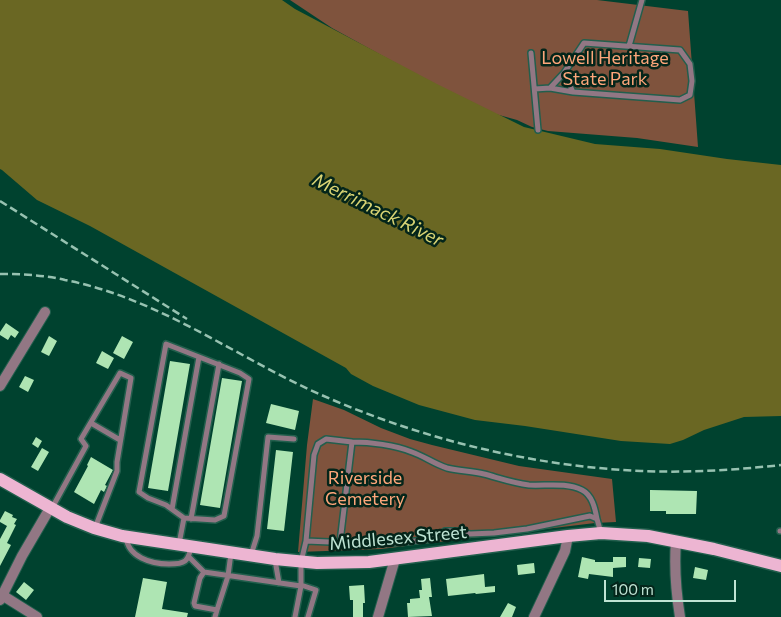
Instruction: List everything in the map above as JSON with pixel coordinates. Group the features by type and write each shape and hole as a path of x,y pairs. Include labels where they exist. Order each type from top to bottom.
{"main road":[{"name":"Middlesex Street","path":"0,478 67,517 94,528 186,549 230,552 301,562 370,562 602,533 648,536 676,541 781,566"}],"street":[{"path":"0,386 45,312"},
{"path":"37,617 1,598 22,556 51,508"},
{"path":"534,617 565,551 568,536"},
{"path":"676,541 675,561 680,617"},
{"path":"378,617 395,559"}],"lane":[{"path":"629,46 642,0"},
{"path":"535,89 550,88 573,92 680,100 690,95 692,81 690,64 680,50 584,43 564,73 550,88"},
{"path":"531,53 538,130"},
{"path":"564,73 573,92"},
{"path":"166,344 218,364 249,379 224,516 216,520 184,518 166,505 148,498 139,492 166,344"},
{"path":"172,509 199,357"},
{"path":"191,519 218,364"},
{"path":"51,508 86,446 81,439 120,373 131,378 120,440 117,462 118,471 94,528"},
{"path":"91,423 120,440"},
{"path":"251,556 258,536 268,437 294,439"},
{"path":"295,617 301,586 301,562 306,541 314,455 316,446 326,439 363,442 402,449 447,468 483,474 506,481 528,485 557,485 577,488 584,491 594,505 602,533"},
{"path":"340,542 352,442"},
{"path":"306,541 377,544 402,543 432,539 449,530 470,534 494,533 527,529 579,517 590,516 597,519"},
{"path":"126,536 126,543 130,549 143,559 155,563 174,564 186,561 184,518"},
{"path":"186,549 204,572 301,586 316,590 308,617"},
{"path":"216,617 228,576 230,552"},
{"path":"275,559 279,583"},
{"path":"204,572 200,578 194,603 195,606 217,610"}],"green space":[{"name":"Lowell Heritage State Park","path":"290,0 597,0 688,11 698,147 637,138 548,131 481,110 332,28"},
{"name":"Riverside Cemetery","path":"313,399 344,410 381,428 432,445 519,466 612,479 616,522 381,549 298,552"}],"water":[{"name":"Merrimack River","path":"0,0 282,0 295,9 437,84 524,127 595,144 660,149 781,165 781,416 744,417 670,444 621,441 475,420 419,405 373,386 351,374 346,368 90,226 37,200 0,169"}],"building":[{"path":"6,323 19,332 15,338 11,335 8,340 0,335"},
{"path":"49,336 57,341 49,356 41,352"},
{"path":"122,336 133,342 124,359 113,353"},
{"path":"102,351 114,358 108,369 96,363"},
{"path":"170,361 190,364 168,491 148,488"},
{"path":"25,376 34,380 28,392 19,387"},
{"path":"222,378 242,381 220,508 200,505"},
{"path":"271,404 299,411 295,430 266,423"},
{"path":"36,437 42,441 38,448 32,444"},
{"path":"42,448 49,452 38,471 31,467"},
{"path":"276,450 293,452 284,531 267,529"},
{"path":"91,457 113,470 105,485 107,486 104,492 101,490 94,504 74,492"},
{"path":"650,490 697,491 696,514 666,514 666,511 650,511"},
{"path":"5,511 17,519 7,543 11,545 0,566 0,539 7,526 0,522 0,520"},
{"path":"582,557 595,560 595,562 613,562 613,557 626,557 626,567 613,568 613,577 589,574 588,579 578,577"},
{"path":"639,558 651,559 650,568 638,567"},
{"path":"534,563 535,573 518,575 517,565"},
{"path":"695,567 708,570 706,580 693,578"},
{"path":"484,574 485,587 495,586 495,592 448,596 446,579"},
{"path":"143,578 167,582 162,609 188,613 187,617 135,617"},
{"path":"430,578 432,597 429,597 432,616 408,617 407,603 410,603 410,599 420,598 419,590 422,590 421,579"},
{"path":"24,582 34,590 26,600 16,592"},
{"path":"364,585 365,603 363,603 363,617 353,617 353,600 350,600 349,586"},
{"path":"508,603 516,607 512,617 500,617"}],"railway":[{"path":"0,201 187,319"},
{"path":"0,274 57,278 97,288 129,299 190,327 308,389 388,421 429,435 471,446 513,456 556,463 641,471 711,471 781,465"}]}
